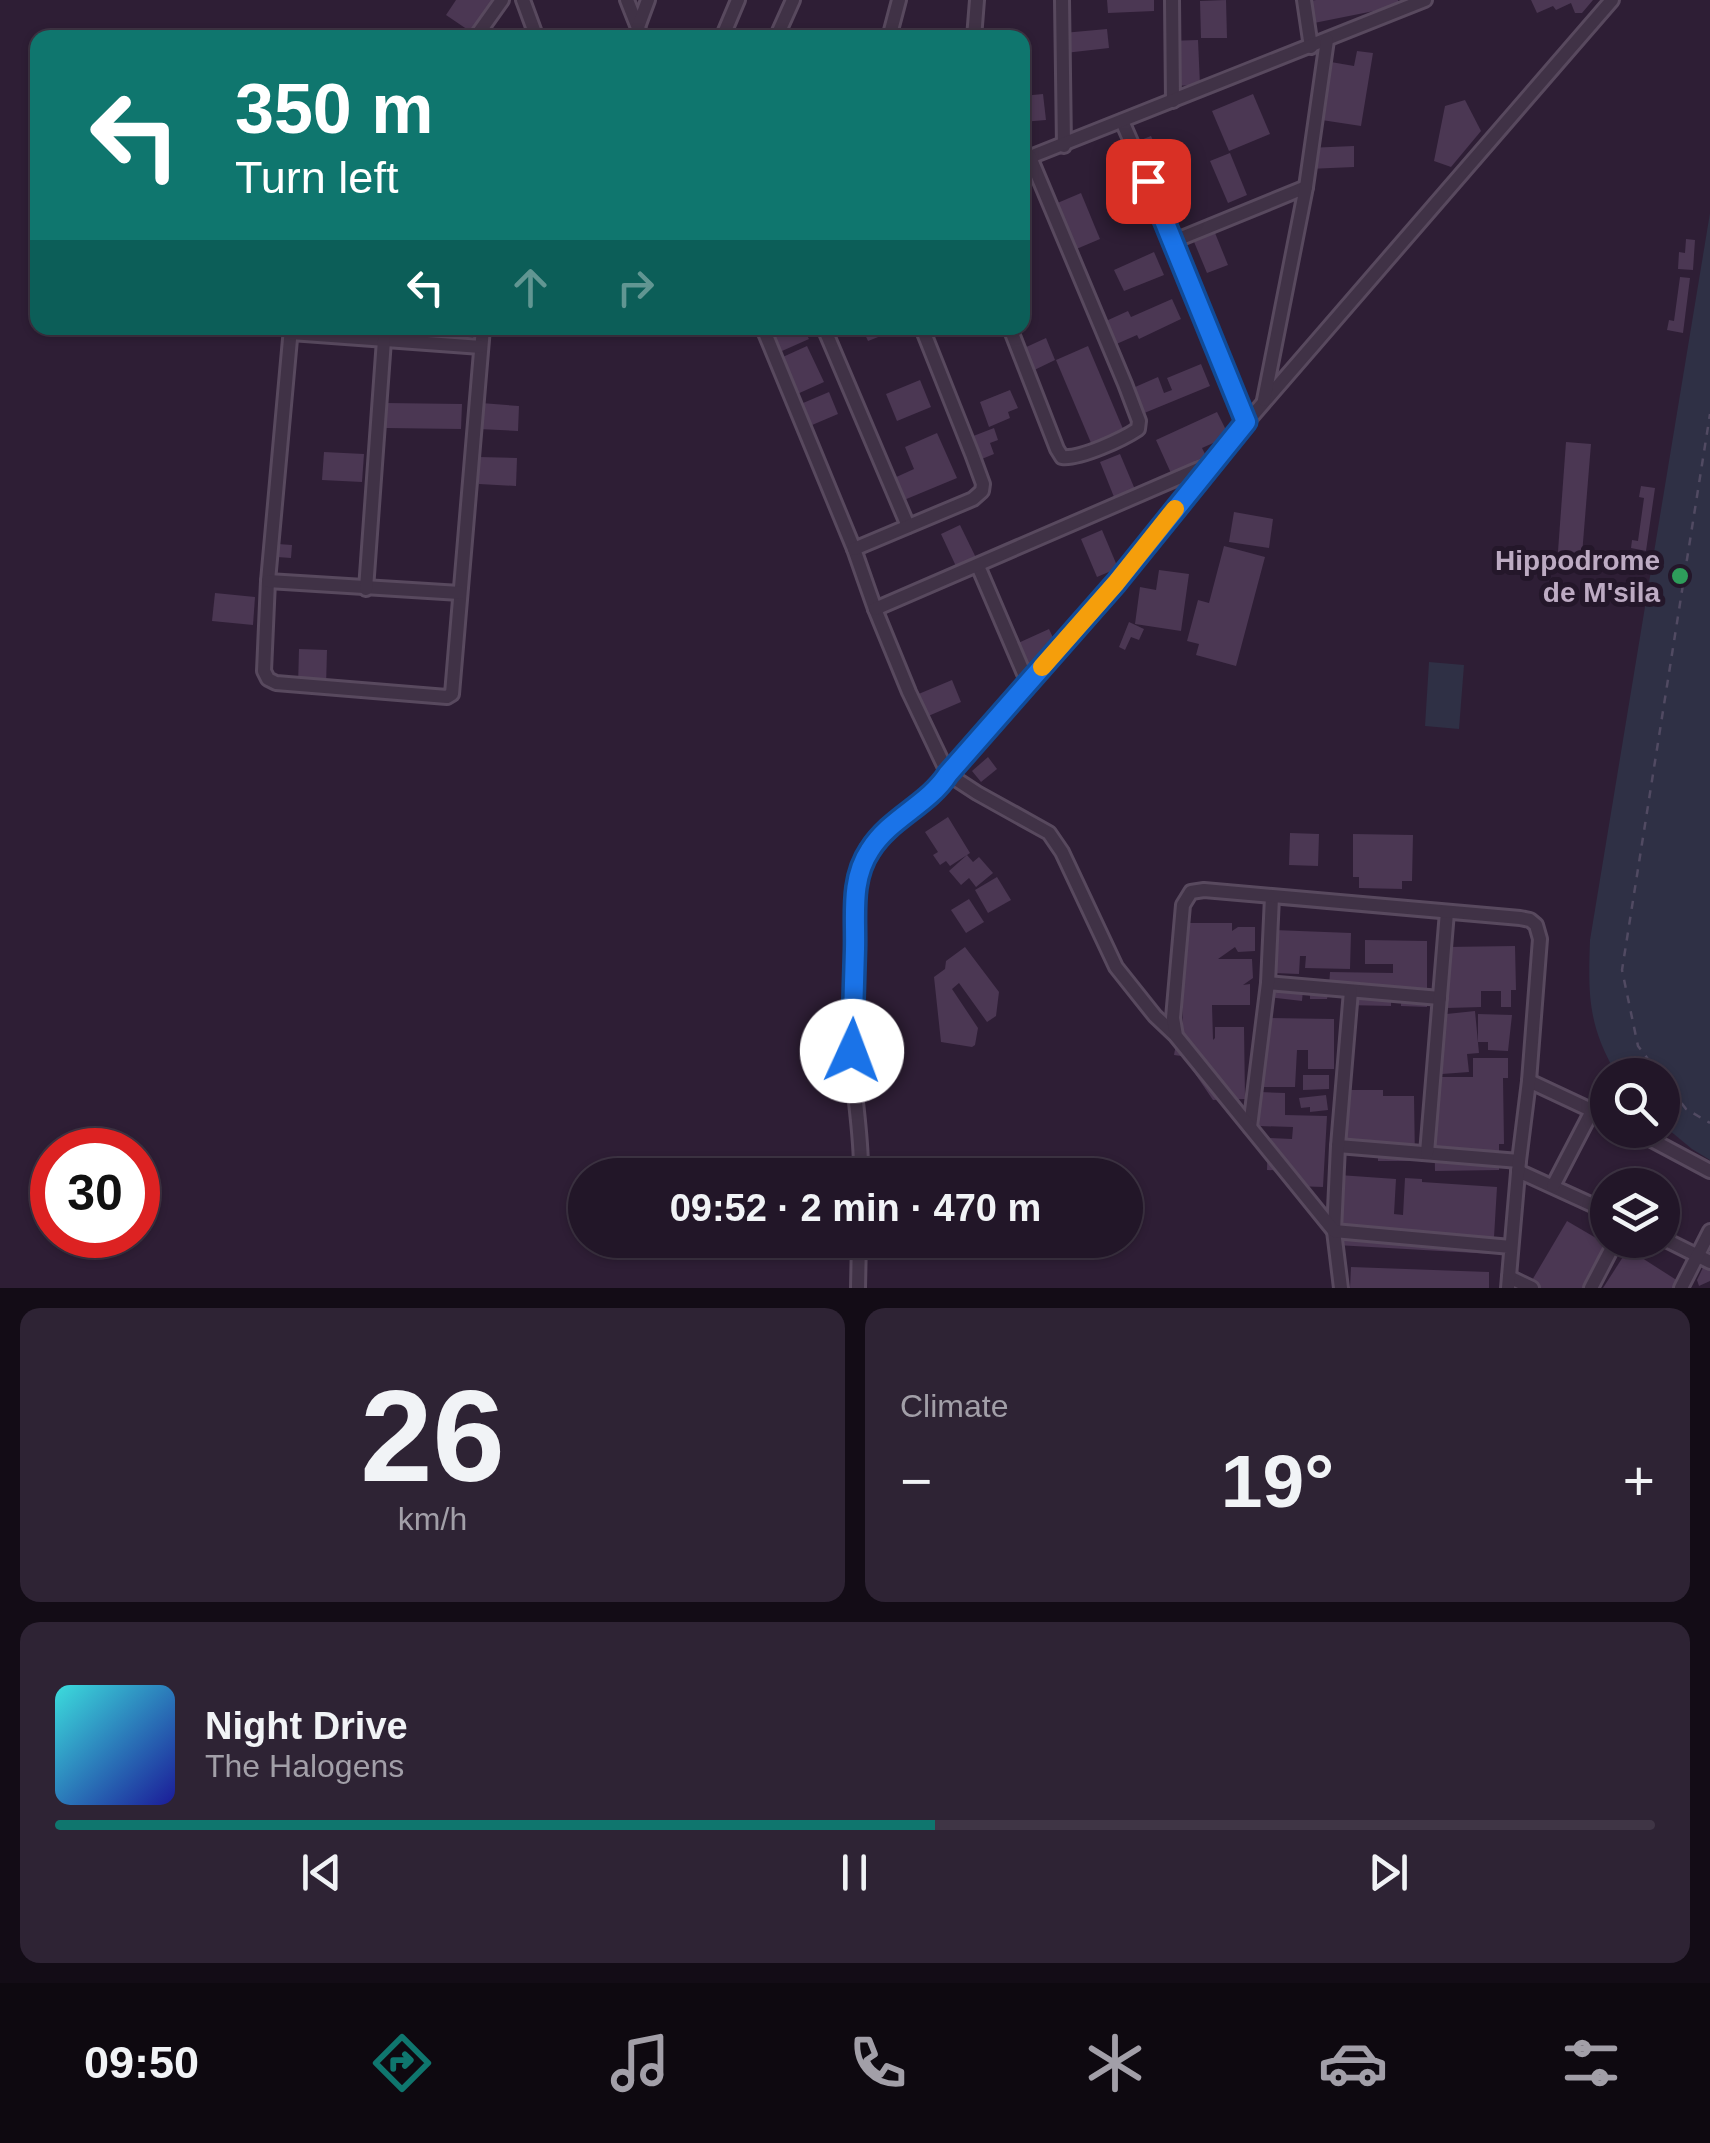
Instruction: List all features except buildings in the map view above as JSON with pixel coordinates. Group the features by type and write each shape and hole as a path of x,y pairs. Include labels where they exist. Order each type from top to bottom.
{"street":[{"path":"481,30 502,0"},
{"path":"523,0 534,30"},
{"path":"626,0 639,30"},
{"path":"640,30 648,0"},
{"path":"725,30 738,0"},
{"path":"780,30 793,0"},
{"path":"890,30 899,0"},
{"path":"975,30 977,0"},
{"path":"1062,0 1064,146"},
{"path":"1172,0 1174,100"},
{"path":"1304,0 1310,47"},
{"path":"1030,158 1425,0"},
{"path":"860,1158 852,1051 854,897 869,850 907,811 938,788 1116,583 1246,422 1612,0"},
{"path":"1264,403 1306,187 1327,40"},
{"path":"1122,121 1246,422"},
{"path":"1013,335 1062,457 1088,452 1138,428 1140,420 1030,168"},
{"path":"1174,241 1306,187"},
{"path":"291,335 264,670 276,684 446,697 452,694 482,335"},
{"path":"338,335 481,346"},
{"path":"766,335 909,692 948,774 1049,833 1062,852 1116,968 1334,1231 1511,1247"},
{"path":"827,335 908,526"},
{"path":"854,550 973,499 982,491 984,484 925,335"},
{"path":"366,588 384,340"},
{"path":"875,608 1211,464"},
{"path":"978,566 1028,683"},
{"path":"268,582 460,593"},
{"path":"1176,1036 1173,1018 1182,905 1196,890 1530,920 1539,931 1509,1283 1532,1288"},
{"path":"1250,1128 1268,984 1272,897"},
{"path":"1427,1153 1447,912"},
{"path":"1268,984 1440,998"},
{"path":"1342,1288 1334,1231 1351,991"},
{"path":"1529,1081 1590,1109"},
{"path":"1554,1186 1590,1114"},
{"path":"1338,1146 1518,1166 1590,1203"},
{"path":"1665,1148 1710,1172"},
{"path":"1682,1288 1704,1258 1710,1231"},
{"path":"1680,1247 1704,1258"},
{"path":"858,1288 859,1258"},
{"path":"1591,1288 1607,1258"}],"path":[{"path":"1647,1058 1638,1046 1622,970 1710,414"},
{"path":"1680,1101 1710,1124"}],"shaded area":[{"name":"Hippodrome de M'sila","path":"1710,213 1710,1160 1680,1139 1680,1058 1607,1057 1592,1010 1590,940"},
{"path":"1429,662 1464,665 1459,729 1425,726"}],"slow traffic":[{"path":"1042,667 1175,509"}],"place":[{"name":"Hippodrome de M'sila","path":"1680,576"}],"route":[{"path":"852,1051 854,897 869,850 907,811 938,788 1116,583 1246,422 1148,181"}]}
